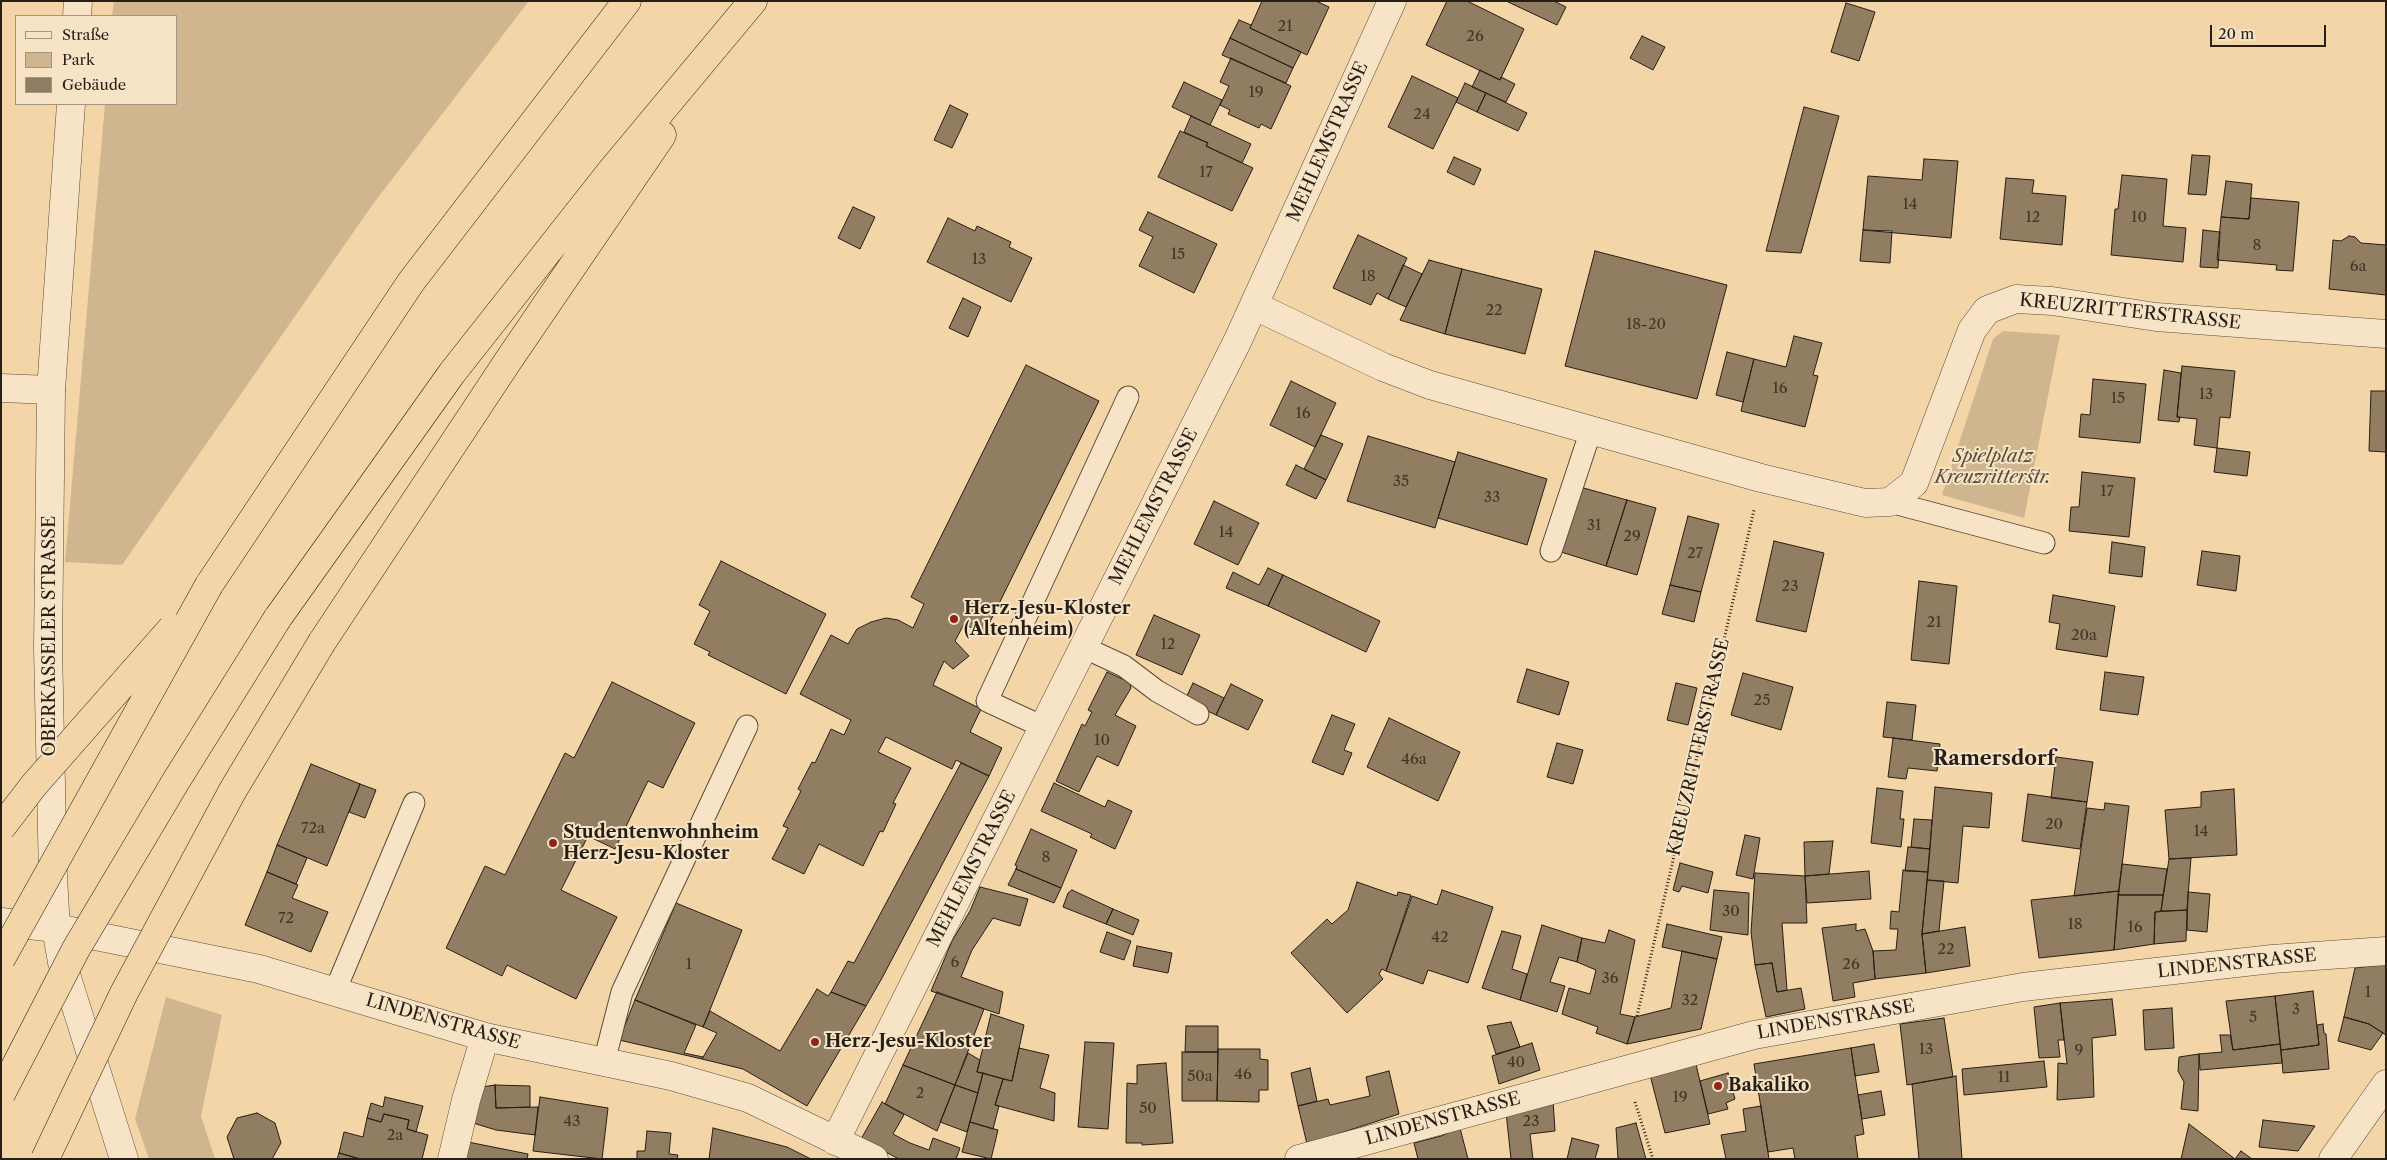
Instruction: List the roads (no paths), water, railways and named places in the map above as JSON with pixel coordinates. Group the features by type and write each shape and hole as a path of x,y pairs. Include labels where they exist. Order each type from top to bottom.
{"highway":[{"path":"1,959 209,585 410,282 627,1"},
{"path":"1,1094 76,949 176,780 277,619 452,374 612,170 751,4"},
{"path":"45,1159 124,993 233,790 322,642 513,353 751,4"},
{"path":"1,828 34,785 209,585"}],"street":[{"path":"77,15 78,1"},
{"name":"MEHLEMSTRASSE","path":"835,1141 1255,306 1324,147 1392,1"},
{"name":"OBERKASSELER STRASSE","path":"71,105 51,390 48,648 56,928 62,962 124,1159"},
{"name":"KREUZRITTERSTRASSE","path":"1890,502 1914,482 1972,330 1987,310 2016,298 2052,301 2156,316 2386,334"},
{"path":"1255,306 1383,366 1430,385 1761,478 1866,503 1890,502"},
{"path":"1,388 51,390"},
{"name":"LINDENSTRASSE","path":"1,922 56,928 259,969 485,1038 672,1076 748,1098 874,1159"},
{"name":"LINDENSTRASSE","path":"1299,1159 1754,1035 2024,987 2272,959 2386,951"},
{"path":"452,1159 466,1100 485,1038"},
{"path":"2333,1159 2386,1084"}],"lane":[{"path":"1042,728 987,701 1128,396"},
{"path":"1551,551 1591,430"},
{"path":"1890,502 2044,544"},
{"path":"1083,648 1124,666 1157,691 1198,714"},
{"path":"604,1062 622,992 747,726"},
{"path":"335,991 414,803"}],"place":[{"name":"Herz-Jesu-Kloster (Altenheim)","path":"954,619"},
{"name":"Studentenwohnheim Herz-Jesu-Kloster","path":"553,843"},
{"name":"Herz-Jesu-Kloster","path":"815,1042"},
{"name":"Bakaliko","path":"1718,1086"}],"district":[{"name":"Ramersdorf","path":"1994,759"}],"park label":[{"name":"Spielplatz Kreuzritterstr.","path":"1993,467"}]}
